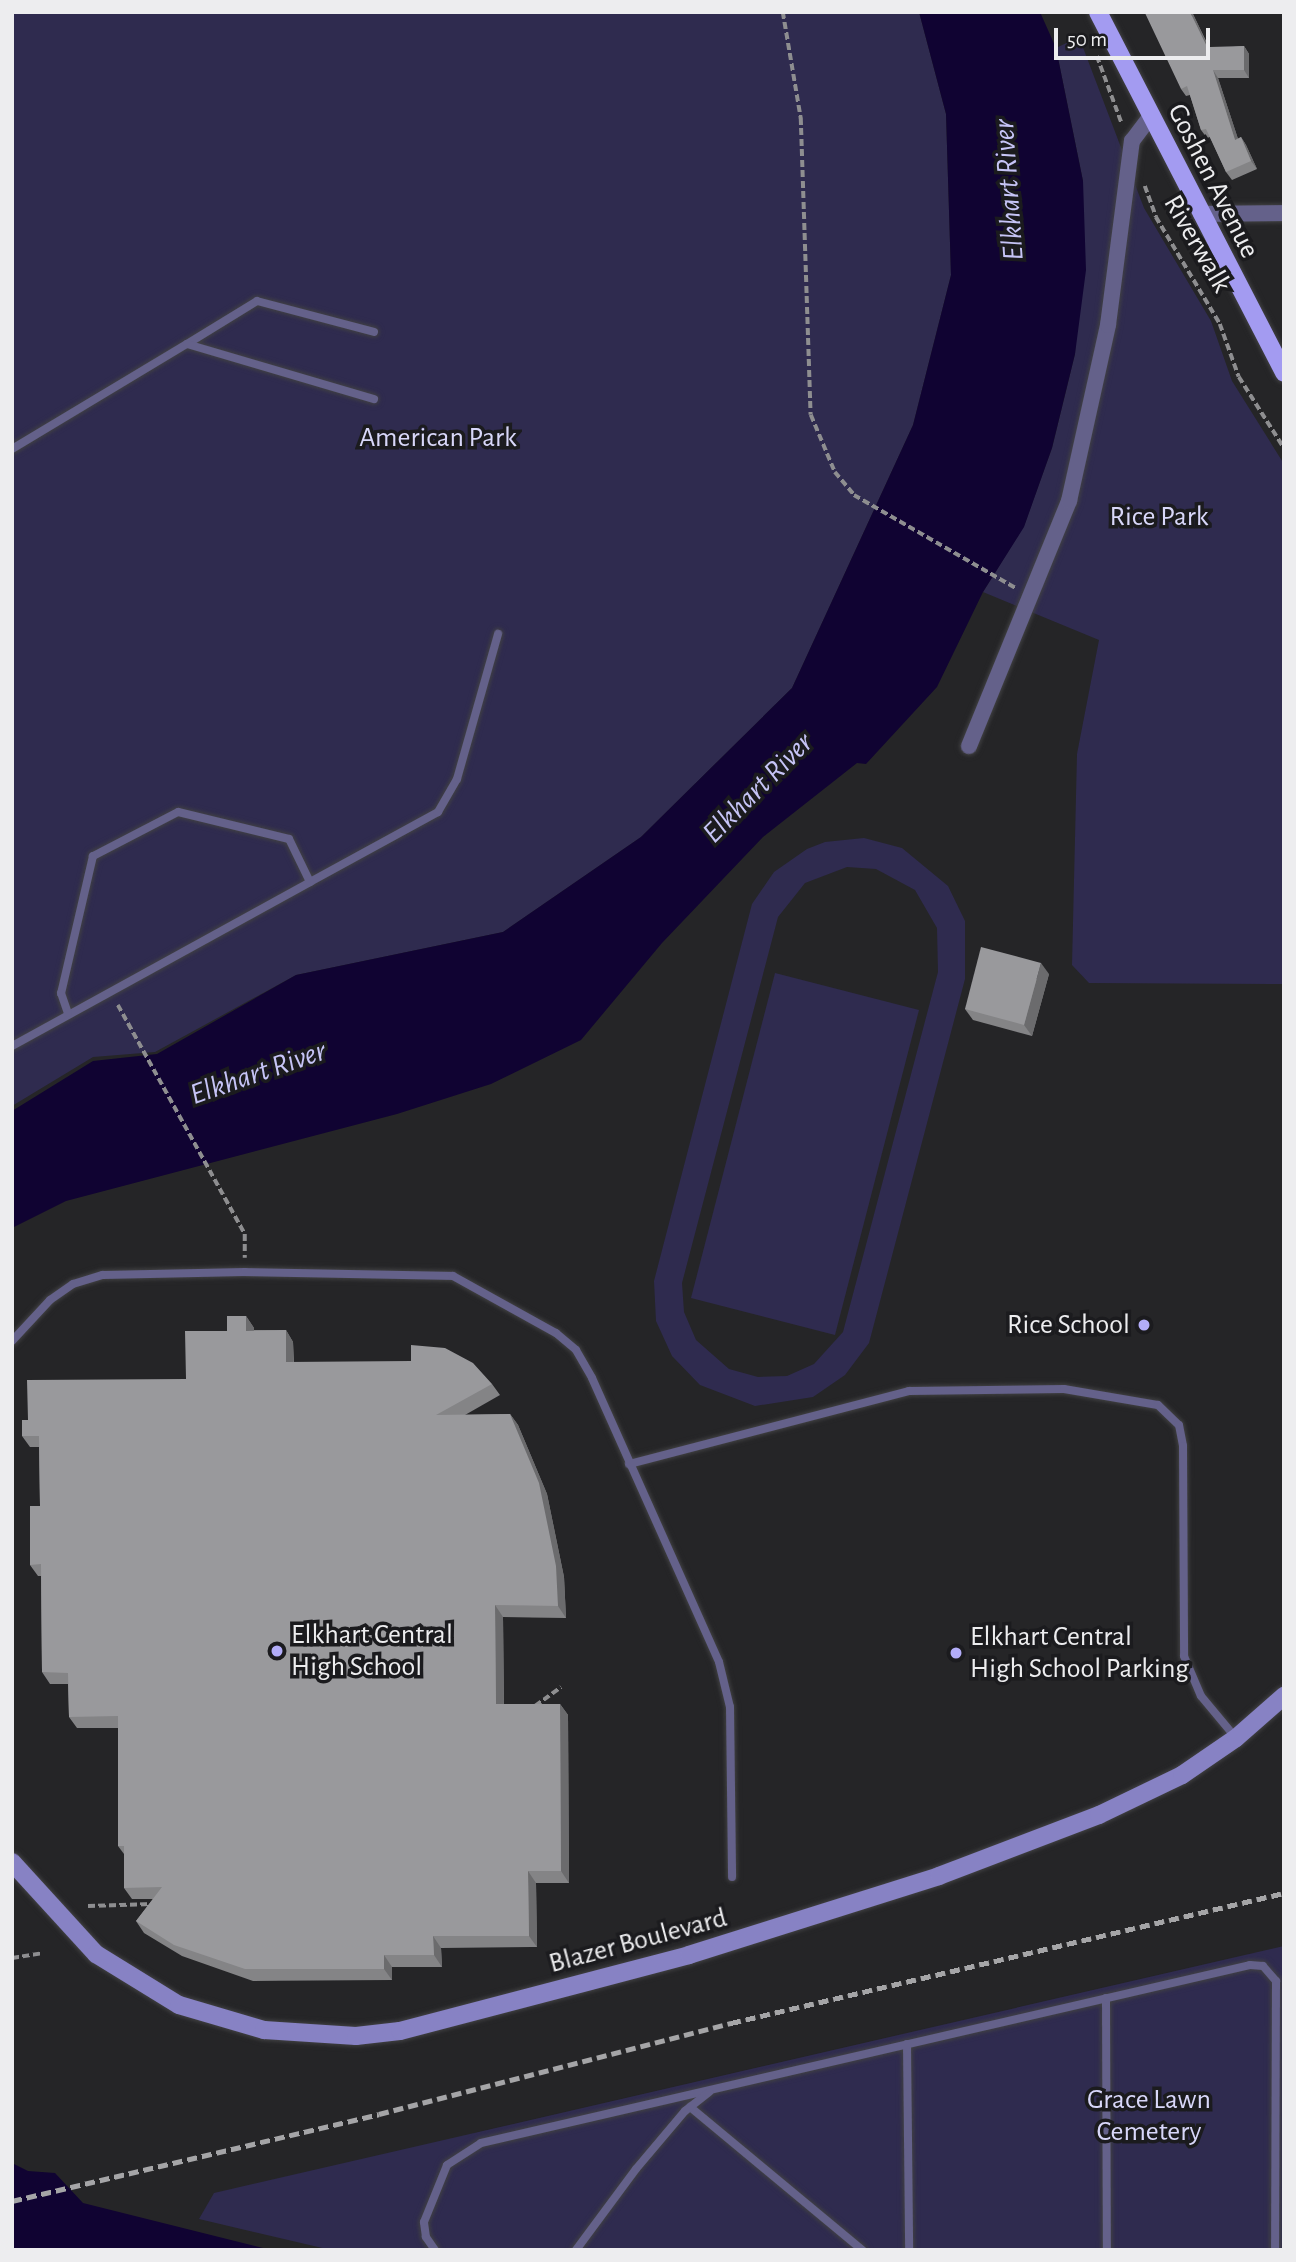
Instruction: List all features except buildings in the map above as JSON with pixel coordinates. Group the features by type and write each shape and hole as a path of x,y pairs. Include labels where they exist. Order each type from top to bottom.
{"main road":[{"name":"Goshen Avenue","path":"1098,12 1282,368"},
{"name":"Blazer Boulevard","path":"12,1862 96,1954 179,2005 264,2030 356,2036 427,2024 689,1955 939,1876 1098,1815 1182,1774 1236,1738 1284,1696"}],"street":[{"path":"969,746 1069,501 1108,325 1132,141 1150,116"},
{"path":"1201,214 1284,213"}],"lane":[{"path":"12,449 257,301 374,332"},
{"path":"187,344 373,399"},
{"path":"12,1046 438,812 457,779 498,634"},
{"path":"68,1013 61,993 93,856 178,812 289,839 310,882"},
{"path":"12,1341 50,1300 73,1284 103,1275 245,1272 433,1273 470,1284 556,1333 576,1350 726,1682 730,1707 732,1877"},
{"path":"629,1464 909,1391 1064,1389 1158,1405 1179,1425 1183,1446 1184,1656 1201,1696 1236,1738"},
{"path":"435,2250 426,2237 424,2222 447,2165 459,2154 481,2143 1250,1965 1263,1966 1276,1981 1280,2068 1275,2250"},
{"path":"1106,1998 1107,2250"},
{"path":"907,2044 909,2250"},
{"path":"576,2250 690,2107 711,2090"},
{"path":"690,2107 862,2250"}],"path":[{"path":"783,12 801,118 811,415 835,472 854,495 1015,587"},
{"path":"1095,50 1111,102 1132,141"},
{"name":"Riverwalk","path":"1142,176 1156,217 1220,324 1239,377 1284,448"},
{"path":"110,991 245,1234 245,1272"},
{"path":"532,1708 561,1687"},
{"path":"89,1906 157,1904"},
{"path":"12,1958 43,1953"}],"green space":[{"name":"American Park","path":"12,12 919,12 946,114 951,275 913,425 792,688 641,837 503,932 296,975 155,1052 93,1057 12,1106"},
{"name":"Rice Park","path":"1079,37 1144,208 1211,321 1232,381 1284,464 1284,984 1089,983 1072,965 1077,754 1099,640 983,592 1024,526 1052,448 1075,354 1083,181 1056,48"},
{"path":"864,838 902,848 948,886 965,921 965,979 869,1343 845,1375 813,1397 755,1406 700,1385 672,1356 656,1321 654,1281 752,904 774,872 807,849 825,842","holes":["847,867 876,869 915,890 937,928 938,972 843,1332 814,1364 787,1376 758,1377 729,1369 696,1340 684,1312 682,1283 778,917 805,883"]},
{"path":"775,973 919,1010 835,1335 691,1298"},
{"name":"Grace Lawn Cemetery","path":"1284,1946 1284,2250 331,2250 199,2219 214,2193"}],"water":[{"name":"Elkhart River","path":"919,12 1040,12 1056,48 1083,181 1086,270 1075,354 1052,448 1024,527 983,592 937,687 866,764 857,763 763,837 662,943 581,1040 491,1084 397,1114 66,1201 12,1228 12,1111 93,1061 157,1054 296,975 503,932 641,837 792,688 913,425 951,275 946,114"},
{"path":"12,2163 28,2171 55,2173 83,2203 271,2250 12,2250"}],"railway":[{"path":"12,2201 379,2114 731,2023 1284,1893"}],"place":[{"name":"Rice School","path":"1144,1325"},
{"name":"Elkhart Central High School","path":"277,1651"},
{"name":"Elkhart Central High School Parking","path":"956,1653"}]}
